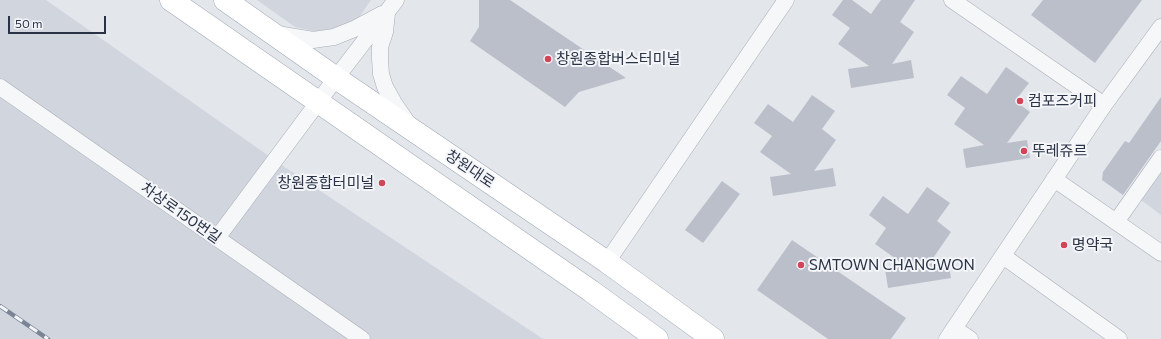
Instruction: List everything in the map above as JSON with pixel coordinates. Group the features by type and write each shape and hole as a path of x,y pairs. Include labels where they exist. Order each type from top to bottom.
{"main road":[{"name":"창원대로","path":"172,0 591,291 656,339"},
{"name":"창원대로","path":"225,0 336,78 607,262 714,339"}],"street":[{"path":"607,262 786,0"},
{"path":"952,0 1104,105"},
{"path":"217,238 336,78 392,6"},
{"path":"272,33 313,40 334,37 354,29 392,6"},
{"path":"392,6 380,47 382,74 385,87 394,103 414,131"},
{"path":"970,339 950,334 1104,105 1161,27"},
{"name":"차상로150번길","path":"0,87 362,339"},
{"path":"1116,222 1161,158"},
{"path":"1054,179 1161,253"},
{"path":"1003,256 1120,339"}],"shaded area":[{"path":"0,0 46,0 286,168 543,339 0,339"},
{"path":"257,0 371,0 358,19 336,28 318,32 295,27"},
{"path":"1161,171 1161,215 1141,200"}],"building":[{"name":"창원종합버스터미널","path":"479,0 510,0 626,78 579,92 565,107 470,41 479,27"},
{"path":"843,0 852,0 871,14 881,0 915,0 900,22 914,32 892,64 911,60 914,78 851,88 848,69 869,66 838,44 850,28 832,15"},
{"path":"1043,0 1142,0 1095,63 1031,15"},
{"path":"1006,67 1029,83 1015,101 1030,112 1007,143 1027,140 1030,158 966,168 963,149 984,145 954,124 965,108 947,95 961,76 987,94"},
{"path":"812,95 835,111 822,129 836,140 814,171 833,168 836,186 773,196 770,177 791,174 760,152 772,136 754,123 768,104 793,122"},
{"path":"1161,97 1161,141 1123,195 1102,180 1103,172 1125,141 1129,143"},
{"path":"722,181 740,194 703,243 685,230"},
{"path":"927,187 950,203 937,221 951,232 929,264 948,260 951,278 888,288 885,269 906,266 875,244 886,228 869,215 883,196 908,214"},
{"name":"SMTOWN CHANGWON","path":"792,240 906,318 891,339 828,339 757,290"}],"railway":[{"path":"0,306 48,339"}],"place":[{"name":"창원종합버스터미널","path":"548,59"},
{"name":"컴포즈커피","path":"1020,101"},
{"name":"뚜레쥬르","path":"1024,151"},
{"name":"창원종합터미널","path":"382,183"},
{"name":"명약국","path":"1064,245"},
{"name":"SMTOWN CHANGWON","path":"801,265"}]}
